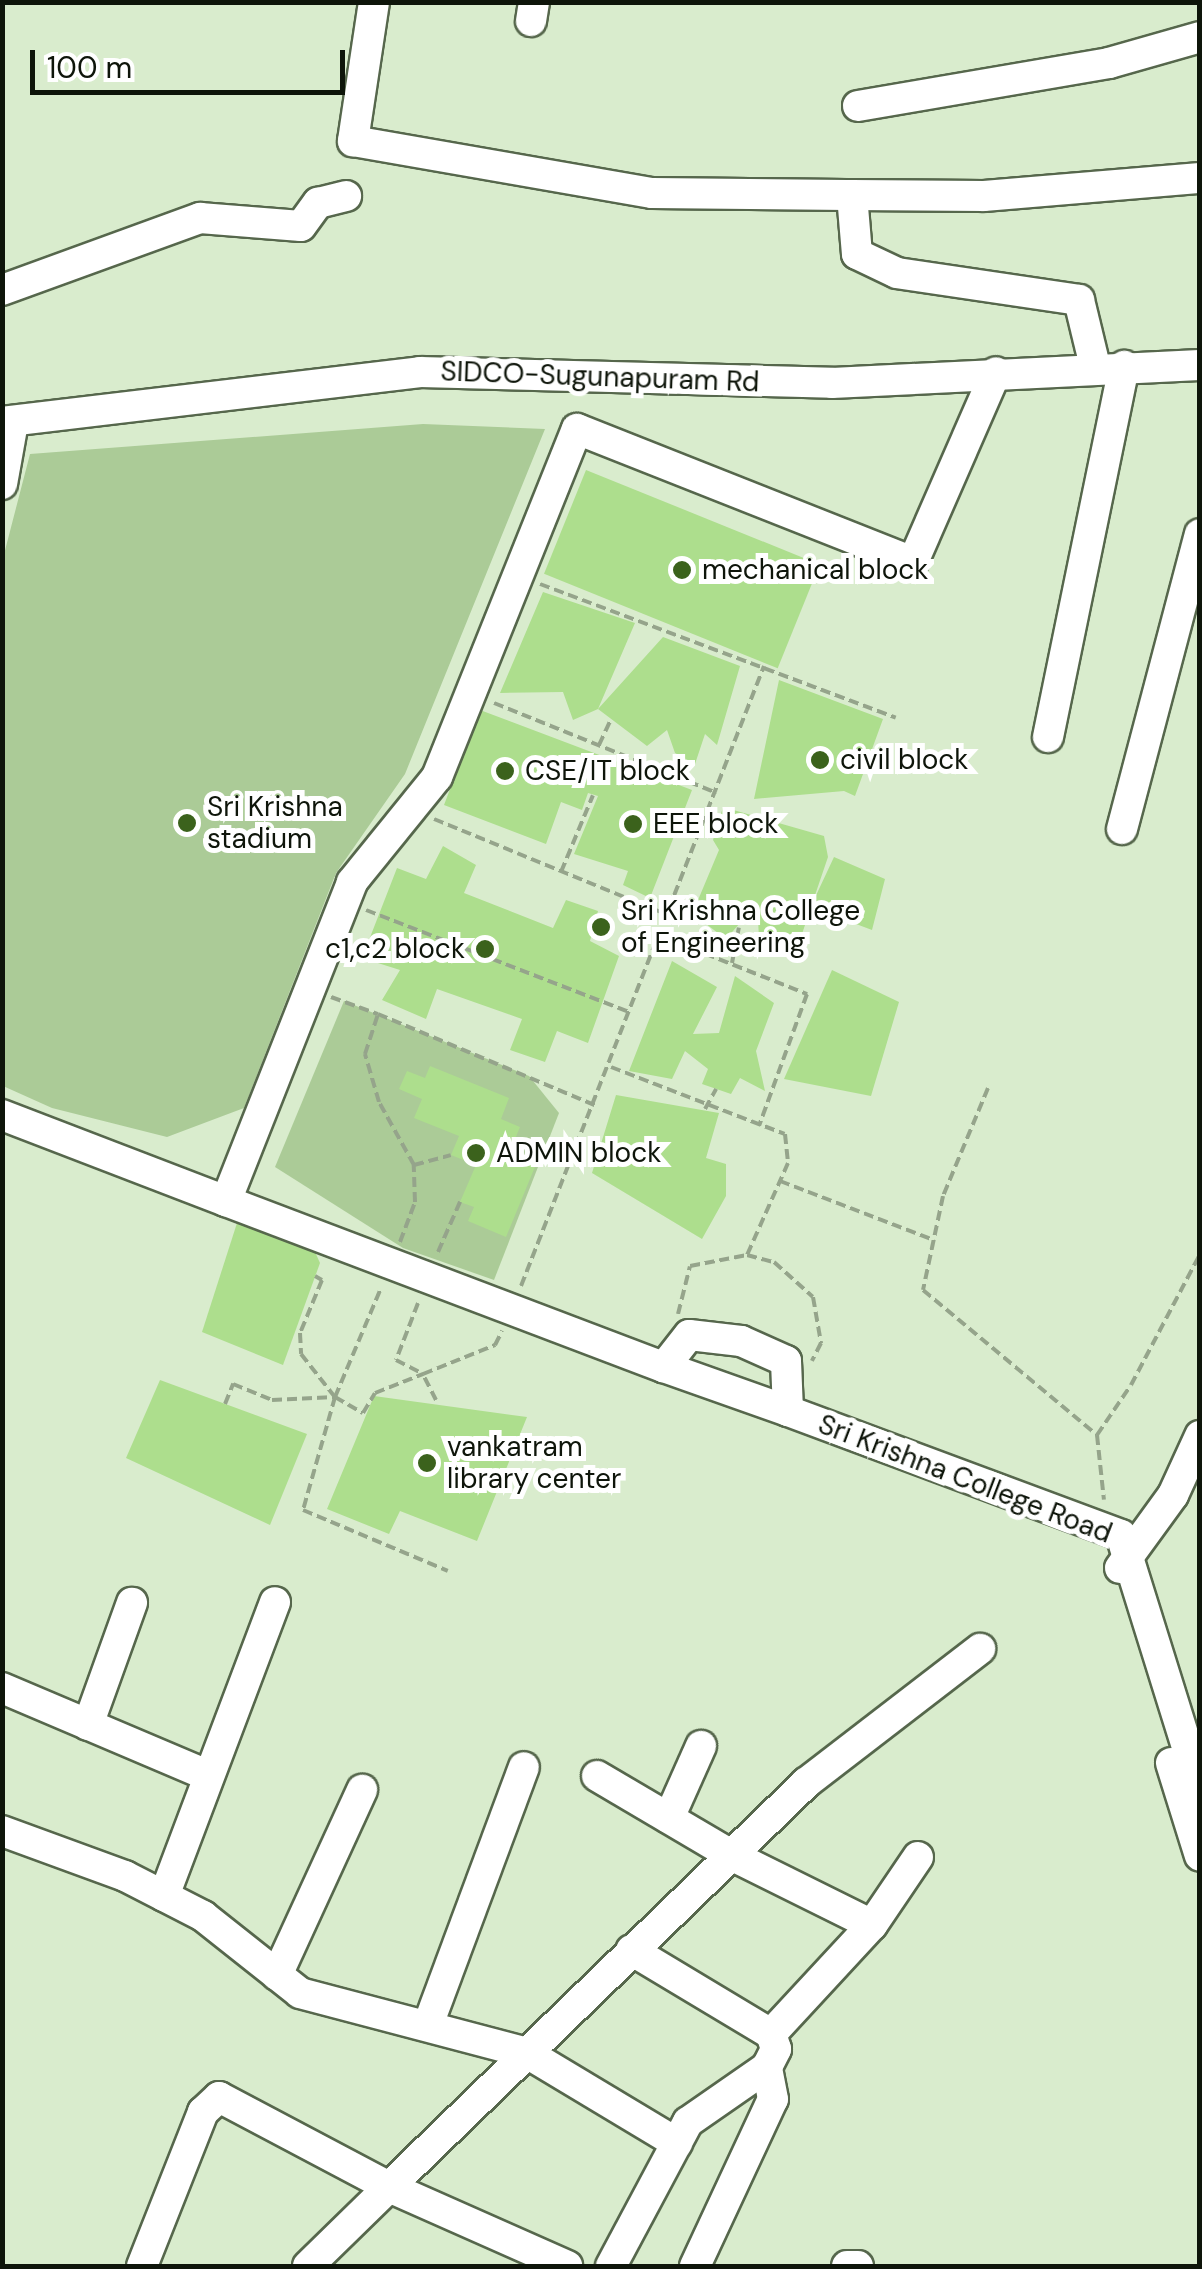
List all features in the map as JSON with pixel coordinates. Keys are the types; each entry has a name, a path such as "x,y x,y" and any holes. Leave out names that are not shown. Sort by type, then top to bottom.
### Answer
{"street":[{"path":"374,2 353,140 652,193 984,196 1200,178"},
{"path":"858,106 1109,62 1200,37"},
{"path":"852,195 857,254 896,273 1079,300 1109,366 1048,737"},
{"path":"2,290 200,218 301,226 318,203 346,196"},
{"name":"SIDCO-Sugunapuram Rd","path":"8,422 420,372 832,383 1109,366 1200,365"},
{"path":"226,1201 352,882 437,776 522,577 577,429 912,562 996,372"},
{"path":"2,484 8,422"},
{"path":"1122,829 1200,534"},
{"name":"Sri Krishna College Road","path":"2,1115 664,1367 1121,1534 1120,1568 1199,1783"},
{"path":"664,1367 689,1335 741,1341 786,1361 788,1411"},
{"path":"1200,1436 1173,1494 1120,1568 1200,1856"},
{"path":"88,1724 132,1602"},
{"path":"164,1896 275,1602"},
{"path":"308,2266 806,1783 980,1650"},
{"path":"2,1688 207,1774"},
{"path":"669,1818 701,1746"},
{"path":"428,2024 524,1767"},
{"path":"597,1776 731,1854 872,1925"},
{"path":"277,1975 362,1790"},
{"path":"2,1831 164,1896 202,1916 300,1993 526,2052 677,2142"},
{"path":"771,2034 872,1925 918,1857"},
{"path":"611,2266 688,2122 767,2067 776,2049 771,2034 631,1950"},
{"path":"694,2266 773,2099 767,2067"},
{"path":"142,2266 203,2112 220,2097 388,2187 567,2266"},
{"path":"846,2266 858,2266"}],"path":[{"path":"522,577 896,718"},
{"path":"650,624 654,616"},
{"path":"315,1276 322,1280 300,1332 301,1354 335,1397 363,1413 376,1394 495,1346 632,1014 764,666"},
{"path":"472,694 716,793"},
{"path":"532,727 534,719"},
{"path":"599,746 611,719"},
{"path":"561,872 593,795"},
{"path":"410,810 670,916"},
{"path":"344,902 632,1014"},
{"path":"732,963 739,928"},
{"path":"662,937 807,994 758,1126"},
{"path":"310,988 594,1104"},
{"path":"378,1014 365,1054 379,1102 414,1165 416,1202 335,1397 303,1510 448,1570"},
{"path":"610,1066 705,1109 784,1134 788,1163 748,1254"},
{"path":"705,1109 716,1088"},
{"path":"988,1088 943,1196 923,1290 1097,1434"},
{"path":"414,1165 451,1154"},
{"path":"780,1181 934,1240"},
{"path":"436,1400 423,1374 396,1360 460,1202"},
{"path":"677,1316 690,1266 748,1254 774,1262 813,1297 821,1343 788,1411"},
{"path":"1107,1530 1097,1434 1131,1385 1200,1254"},
{"path":"225,1404 233,1384 272,1400 335,1397"}],"green space":[{"name":"Sri Krishna stadium","path":"423,424 545,429 405,774 336,873 244,1108 167,1137 52,1108 3,1086 2,562 30,454"},
{"path":"344,1001 529,1076 559,1113 494,1280 403,1248 275,1167"}],"building":[{"name":"mechanical block","path":"586,470 820,564 778,668 544,574"},
{"path":"543,592 635,623 598,709 573,720 563,692 500,693"},
{"path":"663,637 740,666 717,745 705,734 695,764 675,753 667,730 647,746 598,709"},
{"path":"779,680 883,719 855,796 844,791 754,799"},
{"path":"480,710 692,790 650,898 623,885 628,871 574,854 598,796 588,793 582,810 561,802 546,844 444,805"},
{"path":"723,807 824,836 828,857 812,904 834,857 885,879 872,930 811,907 794,958 759,940 758,918 747,915 726,939 698,918 693,912 719,850 713,840"},
{"name":"c1,c2 block","path":"443,846 476,865 464,893 553,928 566,900 598,911 590,941 619,956 588,1043 557,1031 545,1062 510,1050 522,1019 437,989 426,1019 382,1000 400,970 362,958 397,868 426,879"},
{"path":"672,961 717,987 693,1034 719,1033 735,976 774,1003 756,1051 765,1091 740,1078 731,1094 702,1084 708,1069 685,1051 672,1079 629,1071"},
{"path":"832,970 899,1002 871,1096 784,1079"},
{"path":"430,1066 509,1098 501,1119 520,1127 510,1151 537,1162 506,1237 468,1221 474,1207 460,1202 476,1165 451,1155 459,1136 414,1118 422,1099 399,1089 407,1071 425,1078"},
{"path":"616,1095 719,1113 706,1158 726,1164 726,1196 702,1239 592,1173"},
{"path":"237,1223 311,1243 320,1263 283,1365 202,1332"},
{"path":"160,1380 307,1434 270,1525 126,1458"},
{"name":"vankatram library center","path":"374,1396 527,1417 477,1541 400,1511 389,1534 327,1509"}],"place":[{"name":"mechanical block","path":"682,570"},
{"name":"civil block","path":"820,760"},
{"name":"CSE/IT block","path":"505,771"},
{"name":"Sri Krishna stadium","path":"187,823"},
{"name":"EEE block","path":"633,824"},
{"name":"Sri Krishna College of Engineering","path":"601,927"},
{"name":"c1,c2 block","path":"485,949"},
{"name":"ADMIN block","path":"476,1153"},
{"name":"vankatram library center","path":"427,1463"}]}
